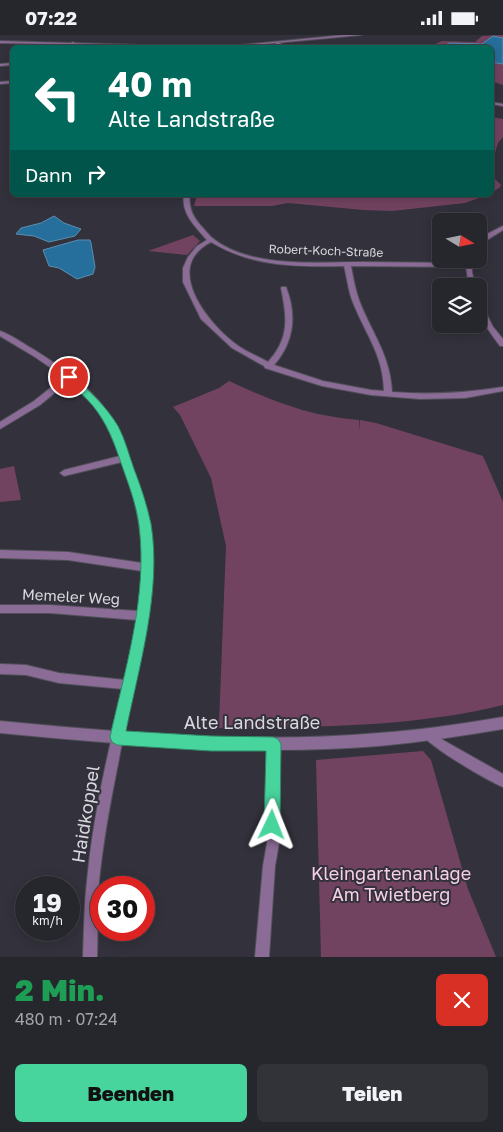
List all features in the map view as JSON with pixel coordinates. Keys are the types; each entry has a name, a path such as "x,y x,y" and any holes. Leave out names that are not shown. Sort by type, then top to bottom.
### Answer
{"street":[{"path":"249,45 358,35"},
{"path":"0,42 72,45"},
{"path":"277,43 281,45"},
{"name":"Robert-Koch-Straße","path":"187,197 186,203 190,214 200,230 211,240 230,251 267,261 297,264 432,263"},
{"path":"488,236 503,227"},
{"path":"211,240 198,247 189,259 185,275 188,288 202,314 217,332 237,348 268,366 320,383 388,394 450,397 503,389"},
{"path":"348,264 355,298 384,359 388,379 388,394"},
{"path":"268,366 284,345 289,329 290,312 284,288"},
{"path":"487,321 503,344"},
{"name":"Haidkoppel","path":"0,333 69,377 96,402 114,427 143,513 147,568 142,616 117,737 97,854 90,957"},
{"path":"0,415 4,424 37,403 69,377"},
{"path":"64,473 125,458"},
{"path":"0,554 68,556 147,568"},
{"name":"Memeler Weg","path":"0,609 50,609 142,616"},
{"path":"0,669 26,670 59,678 129,685"},
{"name":"Alte Landstraße","path":"0,727 211,743 273,744 391,739 503,723"},
{"path":"428,734 439,744 503,781"},
{"path":"262,957 268,866 274,843 272,825 273,744"}],"green space":[{"path":"503,35 503,38 492,38 480,44 471,45 435,45 442,41 475,42 482,36"},
{"path":"494,62 503,64 503,85 494,82"},
{"path":"494,118 503,119 503,137 498,143 494,156"},
{"path":"494,178 501,185 494,191"},
{"path":"196,197 482,197 465,203 392,211 288,203 272,206 194,206"},
{"path":"193,235 200,241 187,255 148,251"},
{"path":"229,381 292,407 324,415 359,420 360,431 360,420 376,423 483,456 503,502 503,705 468,713 360,725 214,728 219,723 226,546 211,478 180,415 173,407 219,388"},
{"path":"14,466 21,500 0,502 0,469"},
{"name":"Kleingartenanlage Am Twietberg","path":"423,751 431,760 468,889 496,957 321,957 316,760"}],"water":[{"path":"493,36 503,38 503,64 494,62 494,45 445,45 450,43 482,44"},
{"path":"54,216 64,223 81,229 75,236 49,242 34,236 16,234 21,228 41,223"},
{"path":"78,240 90,240 95,267 93,274 77,279 59,268 49,266 43,250"}],"route":[{"path":"69,377 96,402 114,427 142,507 145,523 147,552 146,587 136,651 117,737 211,743 273,744 272,825"}]}
